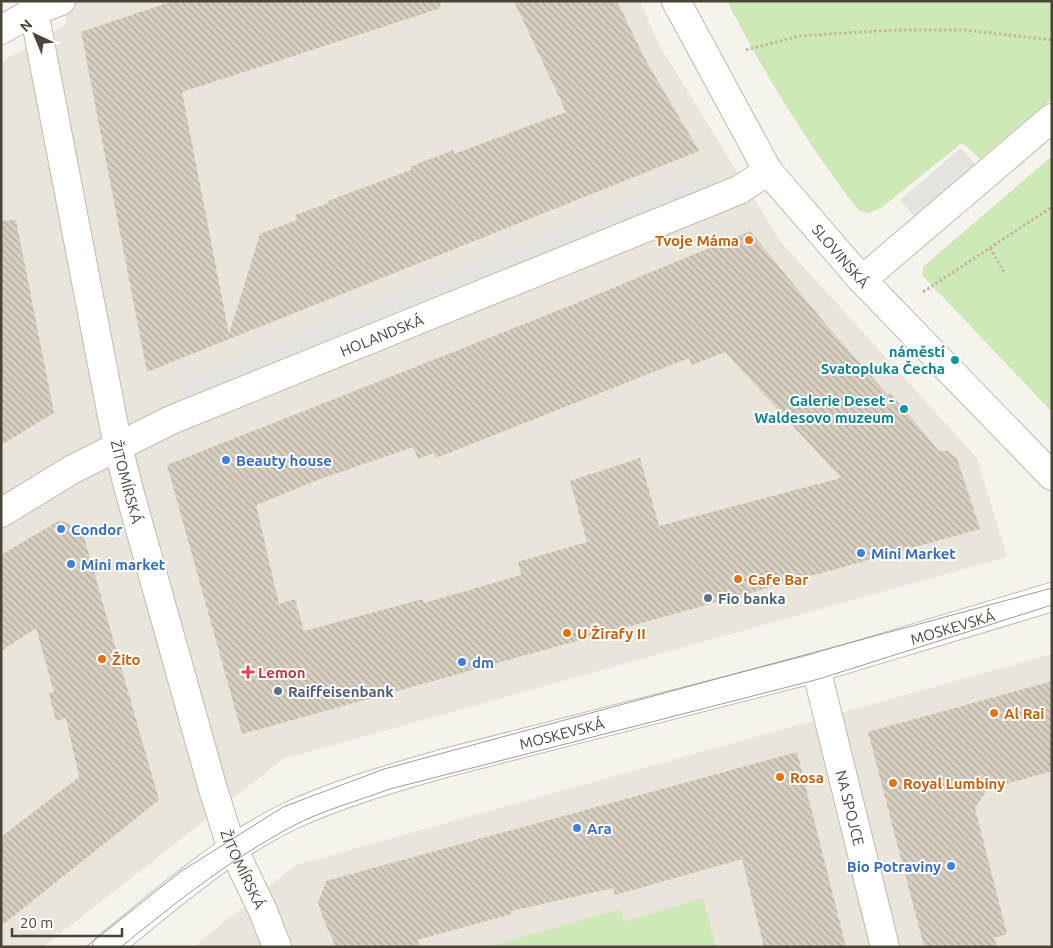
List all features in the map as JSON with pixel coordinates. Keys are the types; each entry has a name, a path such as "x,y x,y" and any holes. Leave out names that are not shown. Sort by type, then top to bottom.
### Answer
{"street":[{"path":"1,30 32,7 61,1"},
{"name":"SLOVINSKÁ","path":"676,1 768,171 862,280 1052,476"},
{"name":"ŽITOMÍRSKÁ","path":"32,7 118,447 213,790 234,849 277,947"},
{"path":"862,280 1052,118"},
{"name":"HOLANDSKÁ","path":"1,512 73,469 171,420 739,190 768,171"},
{"name":"MOSKEVSKÁ","path":"107,947 234,849 289,817 387,779 816,668 1052,596"},
{"name":"NA SPOJCE","path":"816,668 885,947"}],"path":[{"path":"746,50 799,36 894,30 964,30 1052,40"},
{"path":"923,292 1052,207"},
{"path":"990,248 1004,272"}],"shaded area":[{"path":"63,1 640,1 658,43 780,241 977,458 1007,557 283,759 43,947 1,947 1,62 67,24"},
{"path":"961,148 978,168 918,220 900,200"},
{"path":"701,173 724,187 184,401 177,400 188,377"},
{"path":"1052,654 1052,947 193,947 296,865"}],"green space":[{"path":"727,1 1052,1 1052,99 980,159 962,143 881,208 869,213 859,211 822,161 788,109 756,56"},
{"path":"1052,156 1052,412 922,275 924,266"},
{"path":"703,898 716,947 487,947 620,909 624,922"}],"building":[{"path":"173,1 439,1 441,8 182,92 229,334 260,234 297,220 295,215 329,203 328,201 411,170 410,167 453,150 454,154 566,112 514,1 617,1 645,59 699,151 147,372 81,32"},
{"path":"16,220 54,413 1,445 1,221"},
{"path":"750,231 828,327 888,395 890,393 939,451 948,451 957,458 980,529 242,734 167,465 567,307","holes":["725,352 841,478 659,526 640,458 570,481 587,542 518,562 521,575 424,603 423,599 304,631 295,599 279,604 256,505 320,479 413,447 418,459 434,453 436,458 689,358 692,365"]},
{"path":"60,520 82,530 159,800 1,926 1,837 79,777 66,718 56,721 49,693 54,692 36,628 1,651 1,555"},
{"path":"1052,681 1052,771 988,789 975,808 1007,934 994,938 997,947 924,947 868,732"},
{"path":"797,752 846,947 764,947 742,859 615,895 613,888 511,911 512,914 417,940 420,947 336,947 318,903 326,881"}],"tram line":[{"path":"86,947 180,872 283,807 384,769 1052,588"},
{"path":"121,947 183,898 248,852 304,820 328,810 390,789 819,679 1052,605"}],"place":[{"name":"Tvoje Máma","path":"749,240"},
{"name":"náměstí Svatopluka Čecha","path":"955,360"},
{"name":"Galerie Deset - Waldesovo muzeum","path":"904,409"},
{"name":"Beauty house","path":"226,460"},
{"name":"Condor","path":"61,529"},
{"name":"Mini Market","path":"861,553"},
{"name":"Mini market","path":"71,564"},
{"name":"Cafe Bar","path":"738,579"},
{"name":"Fio banka","path":"708,598"},
{"name":"U Žirafy II","path":"567,633"},
{"name":"Žito","path":"102,659"},
{"name":"dm","path":"462,662"},
{"name":"Lemon","path":"248,672"},
{"name":"Raiffeisenbank","path":"278,691"},
{"name":"Al Rai","path":"994,713"},
{"name":"Rosa","path":"780,777"},
{"name":"Royal Lumbiny","path":"893,783"},
{"name":"Ara","path":"577,828"},
{"name":"Bio Potraviny","path":"951,866"}]}
